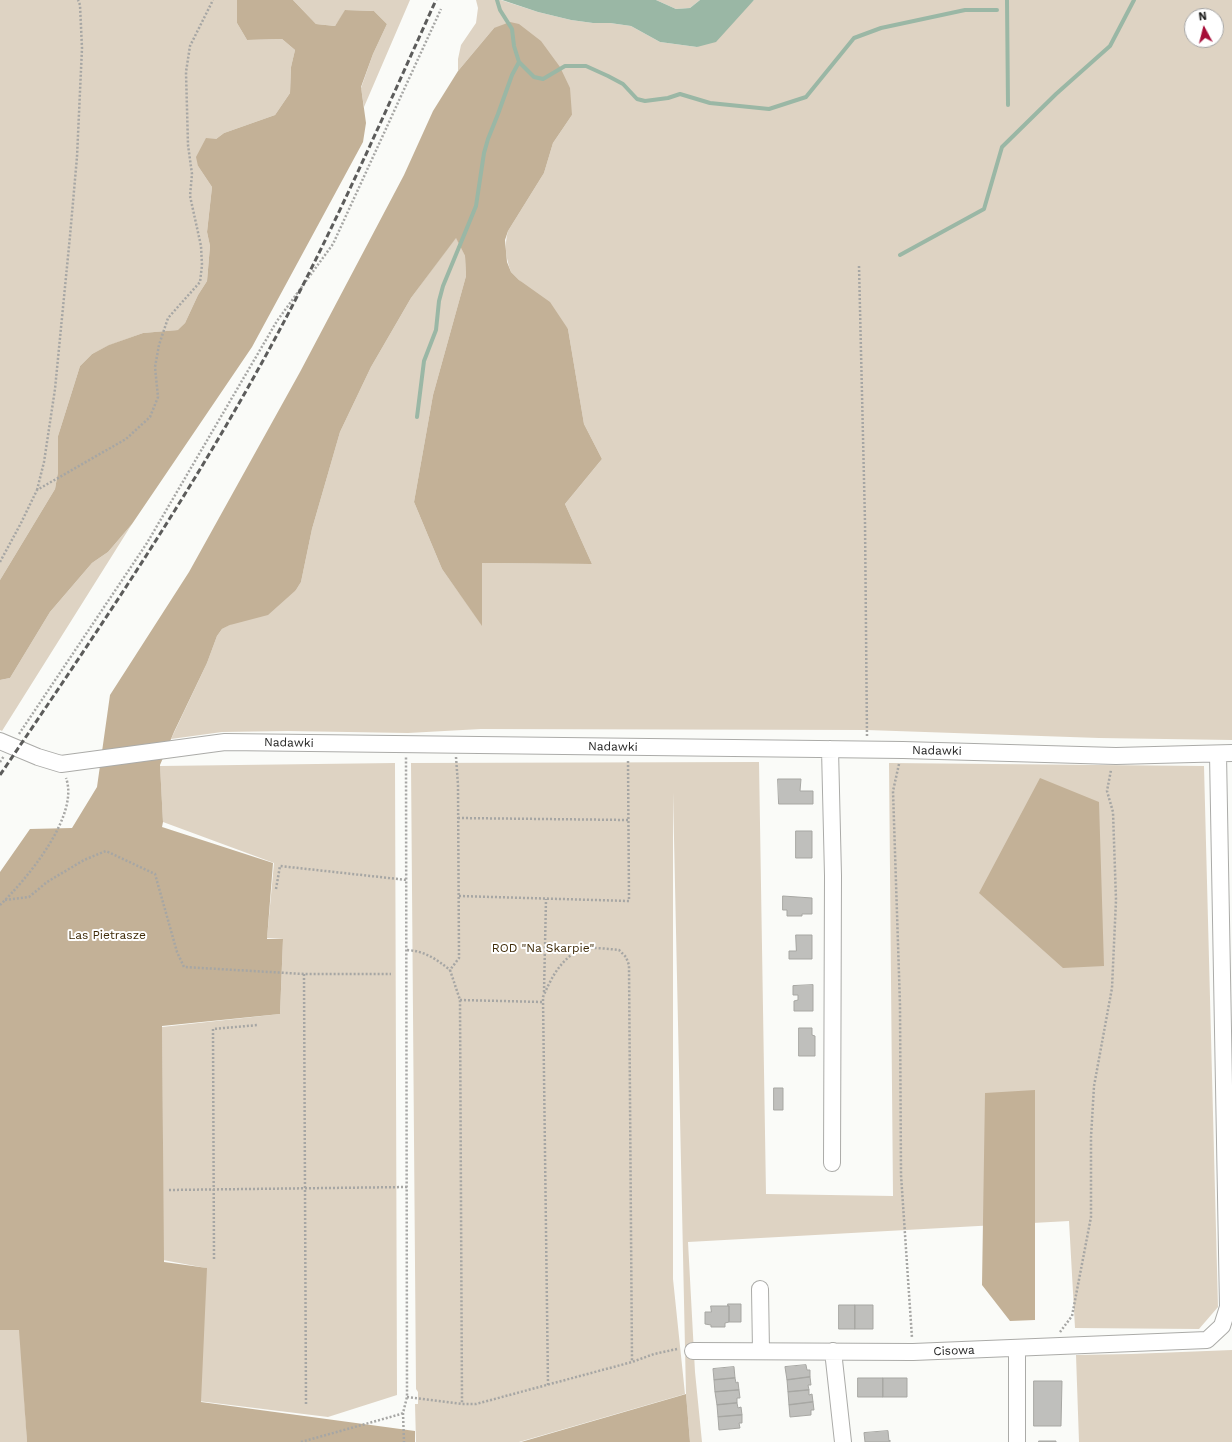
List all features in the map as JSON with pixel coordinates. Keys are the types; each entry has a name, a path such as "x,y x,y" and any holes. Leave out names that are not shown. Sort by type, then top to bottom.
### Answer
{"street":[{"name":"Nadawki","path":"6,743 38,757 61,764 225,742 903,750 1116,756 1225,754"},
{"path":"830,749 833,876 832,1163"},
{"name":"Cisowa","path":"693,1351 913,1352 1047,1348 1207,1340 1222,1326 1228,1307 1225,754"},
{"path":"760,1289 761,1351"},
{"path":"1016,1349 1017,1442"},
{"path":"833,1351 843,1442"}],"path":[{"path":"0,562 21,523 36,490 44,462 55,389 74,194 82,48 80,5 78,0"},
{"path":"36,490 126,439 150,417 158,397 155,367 159,345 168,318 200,282 202,265 201,246 190,196 192,174 188,145 186,72 190,46 213,0"},
{"path":"0,762 6,743 147,542 277,322 333,244 441,9"},
{"path":"859,266 865,522 868,750"},
{"path":"404,1442 403,1413 407,1397 407,880 405,745"},
{"path":"450,970 459,958 458,818 455,745"},
{"path":"459,896 629,901 629,747"},
{"path":"903,750 893,791 900,1005 901,1175 913,1352"},
{"path":"1047,1348 1072,1316 1091,1217 1091,1137 1094,1086 1112,988 1116,900 1112,812 1107,791 1109,774 1116,756"},
{"path":"0,905 38,862 53,838 65,811 68,785 61,764"},
{"path":"458,818 628,820"},
{"path":"5,900 29,897 47,882 106,850 155,874 177,952 184,967 304,974 391,974"},
{"path":"276,889 280,866 407,880"},
{"path":"546,899 543,1002 548,1385"},
{"path":"544,995 559,966 573,954 590,948 619,950 626,957 630,965 632,1362"},
{"path":"407,950 412,950 431,956 450,970 460,1000 462,1404"},
{"path":"304,974 306,1405"},
{"path":"460,1000 543,1002"},
{"path":"214,1259 213,1029 258,1025"},
{"path":"169,1190 407,1187"},
{"path":"407,1397 462,1404 476,1404 632,1362 654,1354 677,1349"},
{"path":"301,1442 403,1413"}],"green space":[{"path":"0,0 237,0 237,23 247,40 282,39 295,50 291,67 290,93 275,115 224,133 216,139 198,166 212,187 207,232 210,246 207,281 198,295 185,323 179,330 143,333 110,345 92,354 80,366 58,436 58,472 55,489 0,580"},
{"path":"237,0 293,0 316,24 335,26 345,10 374,11 387,24 373,54 361,87 366,123 363,142 252,347 132,524 108,552 92,563 50,612 10,678 0,680 0,580 55,489 58,472 58,436 80,366 92,354 109,345 143,333 178,330 185,323 198,295 207,281 210,246 207,232 212,187 198,166 196,157 206,138 216,139 224,133 275,115 290,93 291,67 295,50 282,39 247,40 237,23"},
{"path":"293,0 410,0 364,107 361,88 373,54 387,24 374,11 346,10 335,26 316,24"},
{"path":"476,0 501,0 538,12 571,20 631,26 660,42 697,47 754,0 1232,0 1232,740 1099,738 867,730 481,729 408,733 288,731 222,732 171,739 207,663 217,636 222,629 296,590 301,582 312,529 340,432 371,367 411,298 456,237 465,256 466,276 433,395 414,502 442,569 482,625 482,563 592,564 565,504 602,459 584,424 568,329 511,272 506,247 508,231 544,173 553,143 572,115 494,28 458,71 458,59 461,45 476,23 478,8"},
{"path":"656,0 700,0 690,8 676,9"},
{"name":"Las Pietrasze","path":"510,22 519,24 541,41 560,67 570,88 572,115 553,143 544,173 508,231 505,240 507,262 511,272 519,280 550,302 568,329 584,424 602,459 565,504 592,564 482,563 482,626 442,569 414,502 433,395 466,276 465,256 456,238 411,298 371,367 340,432 312,529 301,582 296,590 268,615 230,625 222,629 217,636 207,663 160,765 162,827 273,863 267,939 283,939 280,1014 162,1026 164,1262 207,1268 201,1402 415,1431 415,1442 27,1442 19,1330 0,1330 0,872 30,829 72,828 97,787 110,695 189,572 300,372 404,175 433,111 458,71 494,28"},
{"path":"132,524 2,731 0,730 0,680 10,678 50,612 92,563 108,552"},
{"name":"ROD \"Na Skarpie\"","path":"759,762 766,1194 893,1196 889,763 1204,766 1218,1307 1199,1329 1075,1328 1069,1221 688,1242 695,1372 702,1442 690,1442 686,1394 673,792 673,1279 685,1394 519,1442 416,1442 415,1404 418,1404 418,1392 416,1389 411,763"},
{"path":"395,763 397,1395 328,1417 198,1401 206,1268 163,1260 162,1027 280,1014 283,939 267,938 274,863 163,822 160,766"},
{"path":"1040,778 1099,802 1104,966 1063,968 979,893"},
{"path":"1035,1090 1035,1320 1010,1321 982,1285 985,1093"},
{"path":"20,1328 27,1442 0,1442 0,1329"},
{"path":"1232,1350 1232,1442 1079,1442 1076,1355"},
{"path":"686,1394 690,1442 521,1442"}],"shaded area":[{"path":"502,0 656,0 676,9 690,8 700,0 754,0 716,42 697,47 660,42 631,26 571,20 538,12"}],"building":[{"path":"778,779 801,779 800,791 813,791 813,804 779,804"},
{"path":"796,831 812,831 812,858 796,858"},
{"path":"783,896 812,898 812,914 787,916 787,910 783,910"},
{"path":"796,935 812,935 812,959 789,959 789,951 796,951"},
{"path":"813,985 813,1011 794,1011 794,1001 798,1000 798,995 793,995 793,986"},
{"path":"799,1028 812,1028 812,1035 815,1036 815,1056 799,1056"},
{"path":"774,1088 783,1088 783,1110 774,1110"},
{"path":"728,1304 741,1304 741,1322 729,1322"},
{"path":"839,1305 855,1305 855,1329 839,1329"},
{"path":"855,1305 873,1305 873,1329 855,1329"},
{"path":"711,1306 729,1306 729,1322 725,1323 725,1327 711,1327 711,1325 705,1324 705,1312 711,1312"},
{"path":"806,1365 807,1370 810,1370 810,1377 787,1380 785,1367"},
{"path":"734,1367 735,1378 714,1380 713,1369"},
{"path":"810,1377 811,1385 808,1385 809,1390 788,1392 787,1380"},
{"path":"735,1378 736,1383 738,1382 739,1390 715,1392 714,1380"},
{"path":"858,1378 883,1378 883,1397 858,1397"},
{"path":"883,1378 907,1378 907,1397 883,1397"},
{"path":"1034,1381 1062,1381 1061,1426 1034,1426"},
{"path":"739,1390 740,1398 737,1398 737,1403 717,1405 715,1392"},
{"path":"809,1390 809,1395 812,1394 813,1402 789,1405 788,1392"},
{"path":"813,1402 814,1410 811,1410 811,1415 790,1417 789,1405"},
{"path":"737,1403 738,1408 741,1407 742,1415 718,1417 717,1405"},
{"path":"742,1415 742,1423 739,1423 740,1428 719,1430 718,1417"},
{"path":"888,1431 890,1442 865,1442 864,1433"},
{"path":"1056,1441 1056,1442 1039,1442"}],"waterway":[{"path":"497,0 500,10 512,29 514,46 519,62 534,77 543,79 565,66 586,66 623,84 637,99 645,101 668,98 680,94 710,103 769,109 806,97 854,38 881,28 965,10 997,10"},
{"path":"1007,0 1008,105"},
{"path":"900,255 984,209 1002,147 1056,94 1110,46 1134,0"},
{"path":"417,417 424,361 436,330 439,301 443,286 476,206 484,153 488,139 512,75 519,62"}],"railway":[{"path":"0,775 164,528 255,375 327,236 372,142 436,0"}]}
